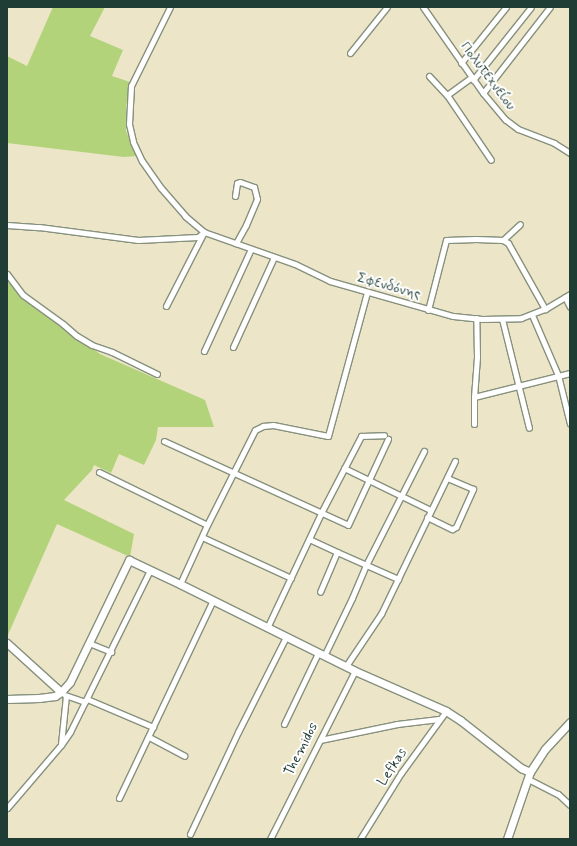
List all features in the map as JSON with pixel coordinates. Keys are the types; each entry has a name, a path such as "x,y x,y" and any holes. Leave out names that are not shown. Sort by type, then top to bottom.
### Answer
{"street":[{"path":"170,7 131,86 129,124 134,142 142,161 161,188 185,216 204,232"},
{"path":"350,53 387,7"},
{"name":"Πολυτεχνείου","path":"423,7 436,23 472,79 506,120 518,129 554,144 570,153"},
{"path":"461,63 506,7"},
{"path":"447,95 472,79 531,7"},
{"path":"483,93 550,7"},
{"path":"429,76 447,95 491,160"},
{"path":"234,196 237,183 240,182 254,187 257,199 246,225 236,243"},
{"path":"503,240 520,224"},
{"path":"7,226 39,227 138,240 198,237 204,232"},
{"path":"166,306 204,232"},
{"name":"Σφενδόνης","path":"204,232 295,264 330,282 453,316 502,319 532,315 545,310 570,294"},
{"path":"428,310 446,240 476,239 503,240 508,243 545,310"},
{"path":"204,351 251,249"},
{"path":"233,347 274,257"},
{"path":"7,274 23,295 77,336 92,345 112,352 157,374"},
{"path":"180,584 232,473 255,430 263,426 284,426 328,436 367,292"},
{"path":"565,297 570,307"},
{"path":"532,315 558,376 570,424"},
{"path":"474,424 477,356 476,318"},
{"path":"502,319 529,428"},
{"path":"474,397 570,374"},
{"path":"164,441 232,473 321,513 348,525 386,437 360,436 321,513 267,628"},
{"path":"284,724 352,598 366,565 424,451"},
{"path":"346,666 381,614 455,461"},
{"path":"344,468 367,481 430,510"},
{"path":"99,472 207,525"},
{"path":"427,517 452,528 456,527 473,489 447,478"},
{"path":"202,537 291,578"},
{"path":"309,540 379,572 398,579"},
{"path":"320,592 337,552"},
{"path":"61,745 64,694 129,560 355,671 446,711 460,720 529,775 558,794 570,805"},
{"path":"7,808 61,745 70,732 111,652 150,570"},
{"path":"119,798 154,728 213,600"},
{"path":"190,834 238,732 286,637"},
{"path":"7,642 64,694 86,701 154,728"},
{"path":"89,643 111,652"},
{"name":"Themidos","path":"270,839 355,671"},
{"path":"7,698 40,698 64,694"},
{"name":"Lefkas","path":"360,839 401,773 446,711"},
{"path":"320,740 397,724 439,719"},
{"path":"507,839 529,775 545,749 570,722"},
{"path":"149,737 184,756"}],"green space":[{"path":"53,7 105,7 90,36 123,50 112,76 130,82 126,108 126,131 137,156 124,157 7,143 7,56 27,66"},
{"path":"7,272 25,297 100,354 205,400 214,427 158,427 156,440 144,465 119,454 111,473 94,465 92,470 64,500 134,534 130,557 57,524 7,637"}]}
